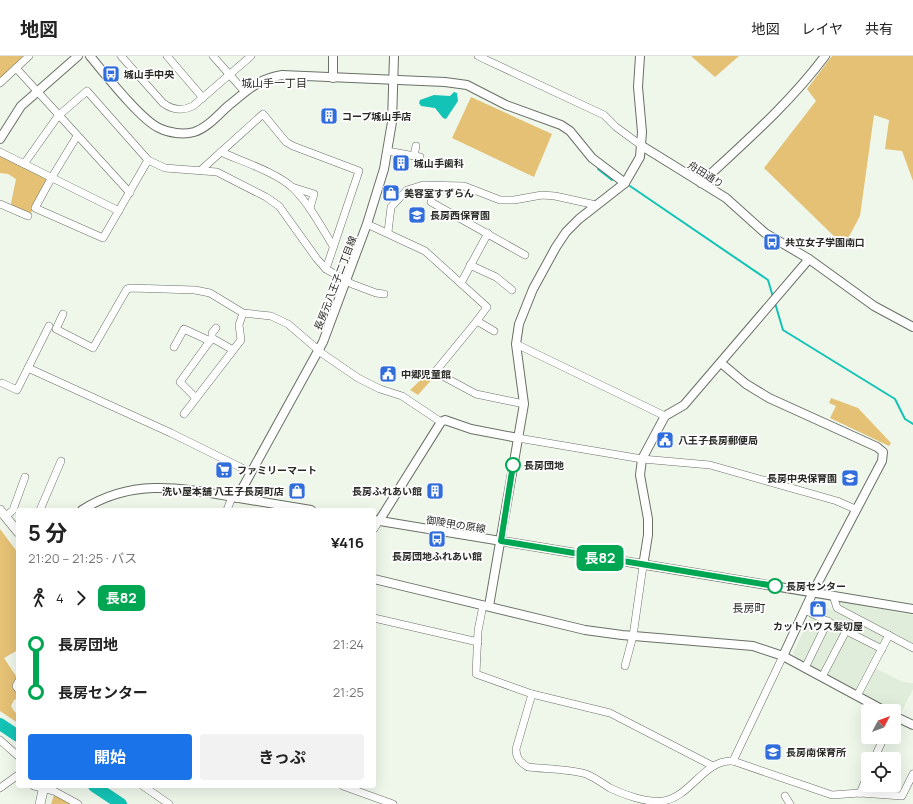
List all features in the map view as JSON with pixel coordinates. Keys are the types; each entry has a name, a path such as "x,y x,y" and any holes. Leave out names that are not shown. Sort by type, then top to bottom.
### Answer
{"main road":[{"path":"3,513 16,529"},
{"path":"40,804 44,788"}],"street":[{"path":"0,83 29,56"},
{"path":"0,139 21,106 78,56"},
{"path":"90,56 150,123 165,131 184,133 195,131 207,125 245,92 263,79 282,75 393,81 445,82 467,85 506,105 561,125 570,131 592,158 625,183"},
{"path":"122,56 163,103 169,107 177,109 189,108 203,98 251,56"},
{"path":"166,56 203,98"},
{"path":"213,56 245,92"},
{"path":"333,56 333,78"},
{"name":"長房元八王子二丁目線","path":"234,497 301,385 319,350 367,224 377,196 392,122 394,56"},
{"name":"舟田通り","path":"478,56 602,114 615,127 642,146 738,207 765,233 809,259 874,306 913,327"},
{"path":"640,56 638,87 642,146 640,157 625,183 579,218 556,247 522,313 516,344 524,404 501,541 486,605 478,631 476,674 532,694 610,713 713,766"},
{"path":"701,183 786,103 805,83 825,56"},
{"path":"16,68 36,92 130,193"},
{"path":"24,164 58,116 87,91 148,160 165,168 217,172 266,197 279,206 317,259 326,268 346,281 376,293 384,294"},
{"path":"201,170 263,114 286,142 359,171 326,268"},
{"path":"77,136 35,208 103,238 148,160"},
{"path":"387,151 417,156 416,146"},
{"path":"0,152 119,211"},
{"path":"221,152 279,178 292,187 310,208 333,246"},
{"path":"388,232 391,206 407,190 423,185 464,186 500,200 514,200 542,195 555,196 596,205"},
{"path":"292,187 314,194 310,208"},
{"path":"431,202 526,255"},
{"path":"0,204 28,216"},
{"path":"367,224 388,232 425,251 487,306 477,321 435,372 476,394 524,404"},
{"path":"461,283 488,233"},
{"path":"625,666 633,636 642,566 648,535 648,519 640,475 642,459 665,416 684,405 809,259"},
{"path":"470,265 496,278 512,290"},
{"path":"63,314 56,329 93,348 127,289 195,290 210,293 243,313 271,316 288,324 319,350 358,378 380,390 402,396 441,422"},
{"path":"184,414 241,340 239,325 243,313"},
{"path":"477,321 494,331"},
{"path":"2,383 17,390 49,326"},
{"path":"196,398 180,382 211,340 212,334 216,328"},
{"path":"174,347 184,329 233,350"},
{"path":"516,344 665,416"},
{"path":"721,363 746,384 769,398 877,447 883,452 882,461 813,592 733,761"},
{"path":"28,368 171,433 250,472"},
{"path":"376,521 441,422 445,420 471,429 518,438 642,459 710,465 838,501 856,509"},
{"path":"41,508 61,461"},
{"path":"3,513 13,510 25,477"},
{"path":"87,508 131,490 152,488 174,488 299,508"},
{"path":"228,508 234,497"},
{"name":"御陵甲の原線","path":"376,521 642,566 913,609"},
{"path":"376,579 585,630 633,636 753,646 783,656 872,704"},
{"path":"833,596 837,608 913,648"},
{"path":"805,610 882,649"},
{"path":"376,618 478,642"},
{"path":"805,668 828,621"},
{"path":"822,677 846,631"},
{"path":"858,696 889,635"},
{"path":"532,694 516,755 521,763 528,767 584,773 624,794 658,801 671,799 679,795 713,766 725,761 733,761 832,795 860,793 902,796 913,774"},
{"path":"901,719 913,725"},
{"path":"0,740 16,754"},
{"path":"0,788 16,776"},
{"path":"46,788 78,804"},
{"path":"146,788 169,804"},
{"path":"349,788 394,804"},
{"path":"785,796 790,804"}],"shaded area":[{"path":"0,56 29,56 3,80 0,77"},
{"path":"691,56 739,56 715,77"},
{"path":"832,56 913,56 913,181 902,151 885,149 889,120 874,115 860,216 844,246 764,168 816,101 807,89"},
{"path":"471,97 552,134 534,177 452,138"},
{"path":"0,152 52,177 35,208 28,216 10,208 16,179 8,174 0,173"},
{"path":"428,373 434,377 418,395 410,390"},
{"path":"831,398 858,408 891,443 889,446 830,418 836,406 829,403"},
{"path":"0,529 16,550 16,651 4,658 16,676 16,683 14,687 16,690 16,699 11,706 16,713 16,722 0,711"},
{"path":"839,602 913,615 913,645 838,606"},
{"path":"817,603 884,636 875,668 903,682 913,683 913,689 901,713 901,704 884,704 795,658 793,653"},
{"path":"54,795 71,804 51,804"}],"water":[{"path":"454,92 457,93 458,101 446,119 443,118 435,108 421,106 419,103 420,100 434,95 450,96"}],"waterway":[{"path":"598,169 612,180"},
{"path":"630,186 768,280 773,297"},
{"path":"775,303 783,330 895,399 905,419 913,424"},
{"path":"0,724 16,735"},
{"path":"97,788 121,804"}],"bus line":[{"name":"長82","path":"513,465 501,541 642,566 775,586"}],"place":[{"name":"城山手中央","path":"111,74"},
{"name":"コープ城山手店","path":"329,116"},
{"name":"城山手歯科","path":"401,163"},
{"name":"美容室すずらん","path":"391,193"},
{"name":"長房西保育園","path":"417,215"},
{"name":"共立女子学園南口","path":"772,242"},
{"name":"中郷児童館","path":"388,374"},
{"name":"八王子長房郵便局","path":"665,440"},
{"name":"長房団地","path":"513,465"},
{"name":"ファミリーマート","path":"224,470"},
{"name":"長房中央保育園","path":"850,478"},
{"name":"洗い屋本舗 八王子長房町店","path":"297,491"},
{"name":"長房ふれあい館","path":"435,491"},
{"name":"長房団地ふれあい館","path":"437,539"},
{"name":"長房センター","path":"775,586"},
{"name":"カットハウス髪切屋","path":"818,609"},
{"name":"長房南保育所","path":"773,752"}],"district":[{"name":"城山手一丁目","path":"274,82"},
{"name":"長房町","path":"749,607"}]}
